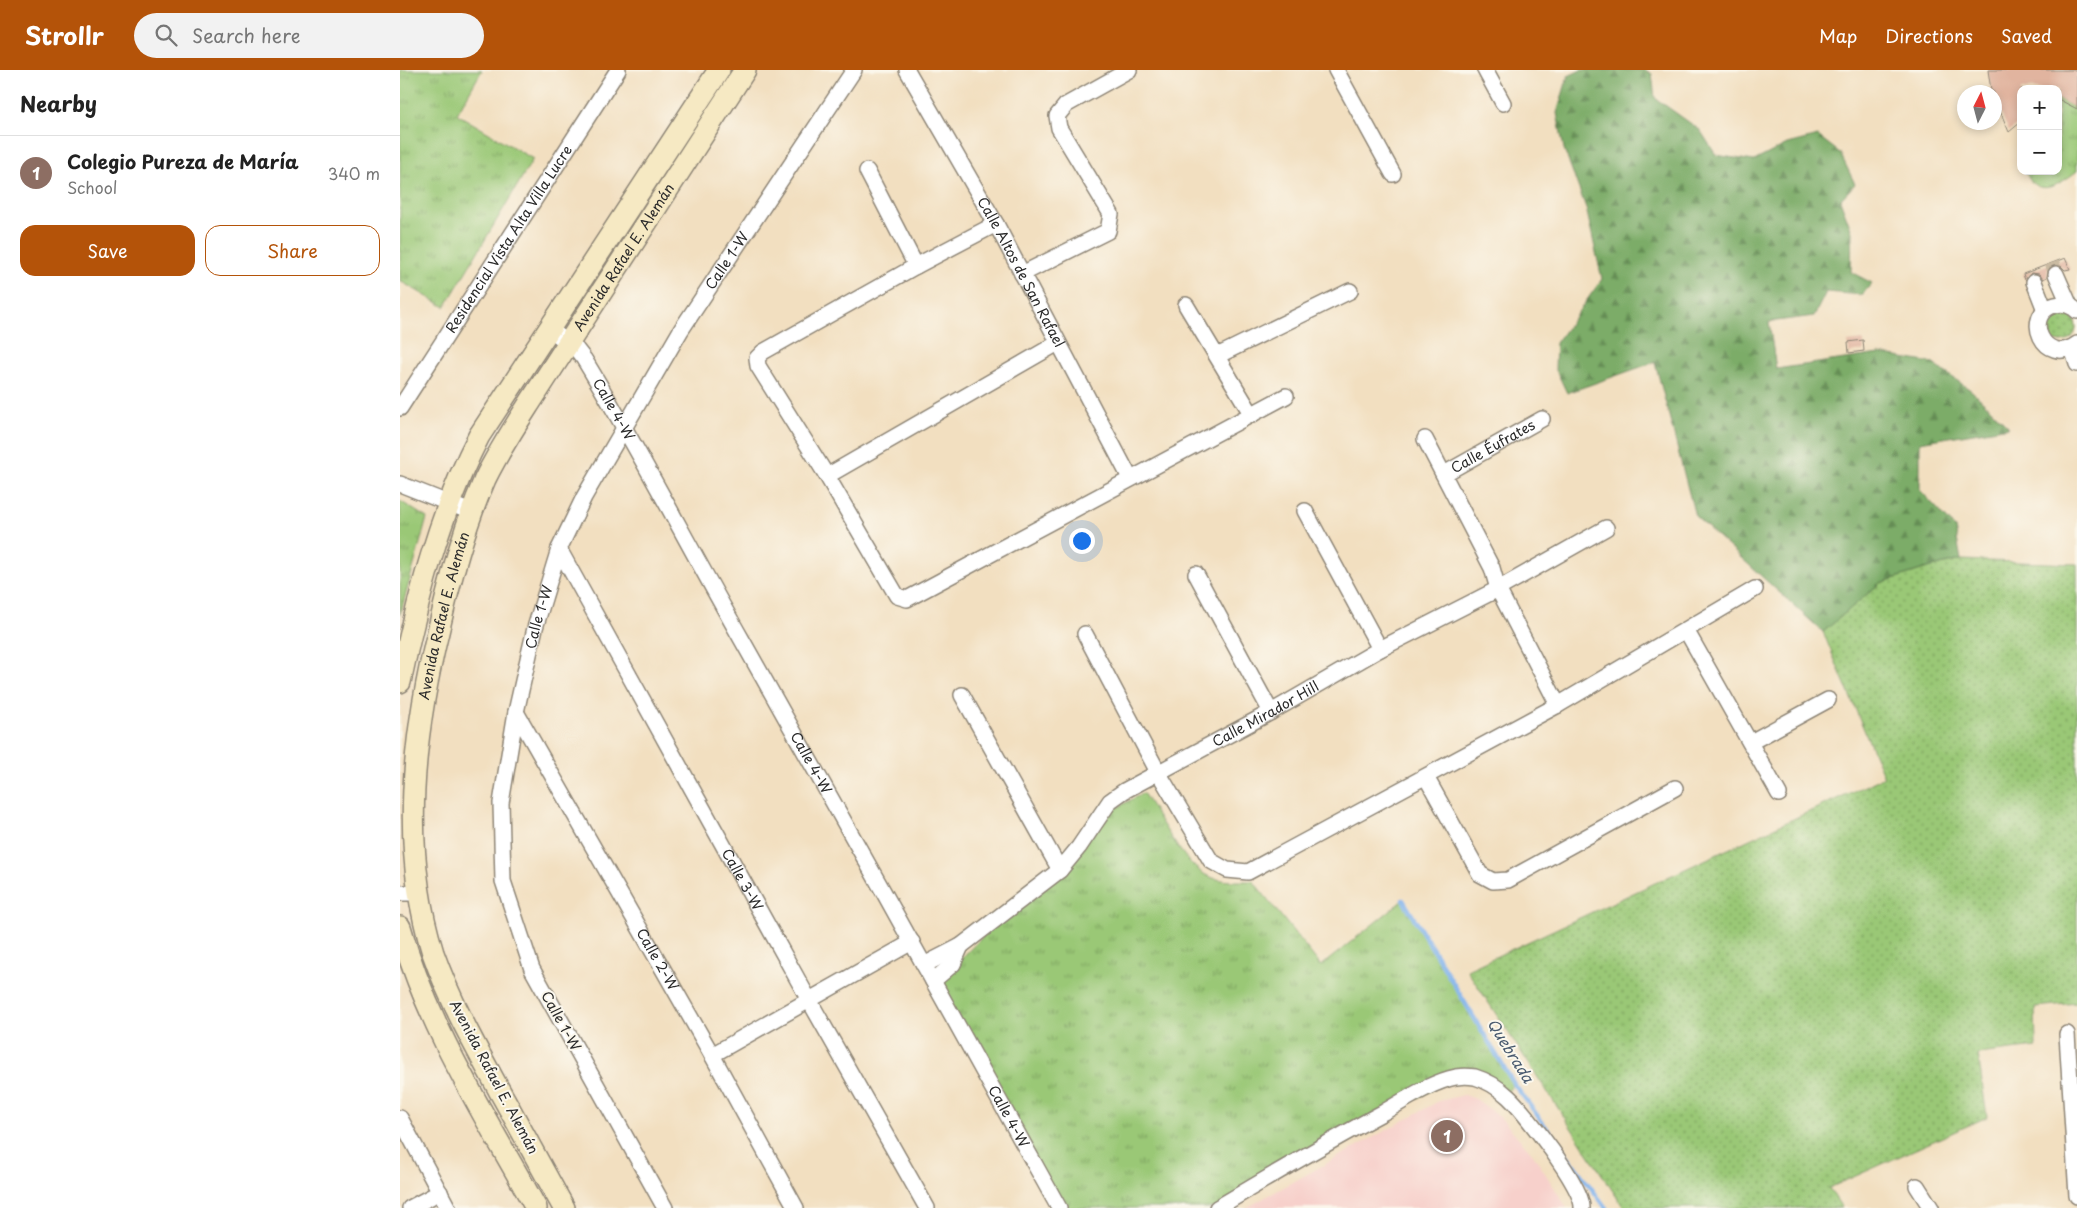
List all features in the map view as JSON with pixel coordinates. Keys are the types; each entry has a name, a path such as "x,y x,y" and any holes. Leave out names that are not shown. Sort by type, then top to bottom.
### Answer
{"main road":[{"name":"Avenida Rafael E. Alemán","path":"400,682 426,576 448,503 462,468 479,436 719,70"},
{"name":"Avenida Rafael E. Alemán","path":"564,1208 474,1045 408,893 416,748 423,698 452,573 471,512 486,477 505,441 745,70"},
{"name":"Avenida Rafael E. Alemán","path":"400,927 409,959 441,1036 536,1208"}],"street":[{"name":"Residencial Vista Alta Villa Lucre","path":"400,408 618,70"},
{"name":"Calle 1-W","path":"665,1208 532,969 503,881 501,804 516,712 534,628 559,549 584,497 704,294 854,70"},
{"name":"Calle Altos de San Rafael","path":"907,70 996,224 1130,478"},
{"path":"1022,274 1108,231 1111,214 1059,128 1057,116 1066,105 1129,70"},
{"path":"1336,70 1393,174"},
{"path":"1485,70 1503,103"},
{"path":"867,171 916,266"},
{"path":"996,224 916,266 763,352 757,358 758,366 827,476 897,596 908,599 1130,478 1286,396"},
{"path":"2056,274 2073,308"},
{"path":"2034,282 2045,310"},
{"path":"1217,356 1350,291"},
{"path":"2073,308 2059,304 2045,310 2038,323 2040,337 2050,348 2065,350 2074,346 2077,364"},
{"path":"1186,305 1252,415"},
{"name":"Calle 4-W","path":"550,329 569,343 584,359 625,426 690,548 974,1051 1059,1208"},
{"path":"827,476 1058,343"},
{"name":"Calle Éufrates","path":"1444,474 1542,419"},
{"path":"1425,439 1492,568 1498,590 1558,705"},
{"path":"400,484 471,512"},
{"path":"1305,511 1380,649"},
{"name":"Calle Mirador Hill","path":"924,965 961,946 1060,870 1079,847 1110,801 1158,772 1271,712 1380,649 1498,590 1606,528"},
{"name":"Calle 3-W","path":"559,549 809,1000 927,1208"},
{"path":"1196,574 1271,712"},
{"path":"1085,634 1158,772 1211,861 1227,870 1248,872 1558,705 1754,589"},
{"path":"1686,630 1779,794"},
{"path":"962,695 1060,870"},
{"path":"1750,742 1828,700"},
{"name":"Calle 2-W","path":"516,712 712,1055 796,1208"},
{"path":"1426,777 1480,874 1493,881 1508,880 1675,788"},
{"path":"712,1055 912,942"},
{"name":"Calle Mirador Hill","path":"933,981 953,964 961,946"},
{"path":"2067,1034 2077,1196"},
{"path":"1217,1208 1337,1138 1428,1088 1456,1077 1467,1076 1488,1083 1506,1093 1516,1102 1544,1140 1580,1196 1582,1208"},
{"path":"400,1119 448,1208"},
{"path":"1917,1186 1931,1208"},
{"path":"410,1208 440,1192"}],"shaded area":[{"path":"1464,1095 1476,1099 1500,1117 1533,1154 1567,1208 1246,1208 1439,1101"}],"green space":[{"path":"400,70 482,70 457,114 533,159 445,307 400,281"},
{"path":"1581,70 1645,70 1652,74 1655,98 1700,130 1716,155 1754,161 1787,144 1818,136 1840,153 1855,184 1840,200 1852,232 1851,272 1872,283 1862,295 1826,292 1814,316 1769,322 1776,369 1879,354 1932,363 1972,391 2009,427 1920,442 1920,490 1955,528 1961,560 1880,583 1823,632 1695,516 1655,362 1567,393 1555,368 1556,343 1602,279 1586,208 1564,149 1557,113 1568,76"},
{"path":"2062,101 2077,109 2077,171 2056,185 2049,187 2036,185 2027,175 2062,175"},
{"path":"2061,312 2072,316 2076,327 2072,338 2061,342 2050,338 2046,327 2050,316"},
{"path":"400,501 427,518 400,615"},
{"path":"1961,560 2077,564 2077,1003 2035,1007 2036,1047 1978,1054 1987,1117 1829,1188 1842,1208 1624,1208 1467,970 1884,777 1823,632 1880,583"},
{"path":"1143,793 1173,840 1191,863 1200,871 1215,879 1253,881 1321,966 1403,900 1514,1084 1506,1093 1456,1077 1217,1208 1059,1208 935,985 1102,816"}],"building":[{"path":"1988,70 2077,70 2077,109 2062,101 2062,85 2017,85 2017,125 2009,132 2002,116 2002,85 1990,85"},
{"path":"2065,258 2070,269 2065,270 2061,266 2053,265 2048,269 2047,277 2043,279 2039,274 2031,273 2025,280 2023,274"},
{"path":"1863,340 1864,351 1849,353 1848,342"}],"waterway":[{"name":"Quebrada","path":"1403,900 1514,1084 1606,1208"}],"tunnel":[{"path":"2052,263 2056,274"}],"place":[{"name":"Colegio Pureza de María","path":"1447,1136"}]}
